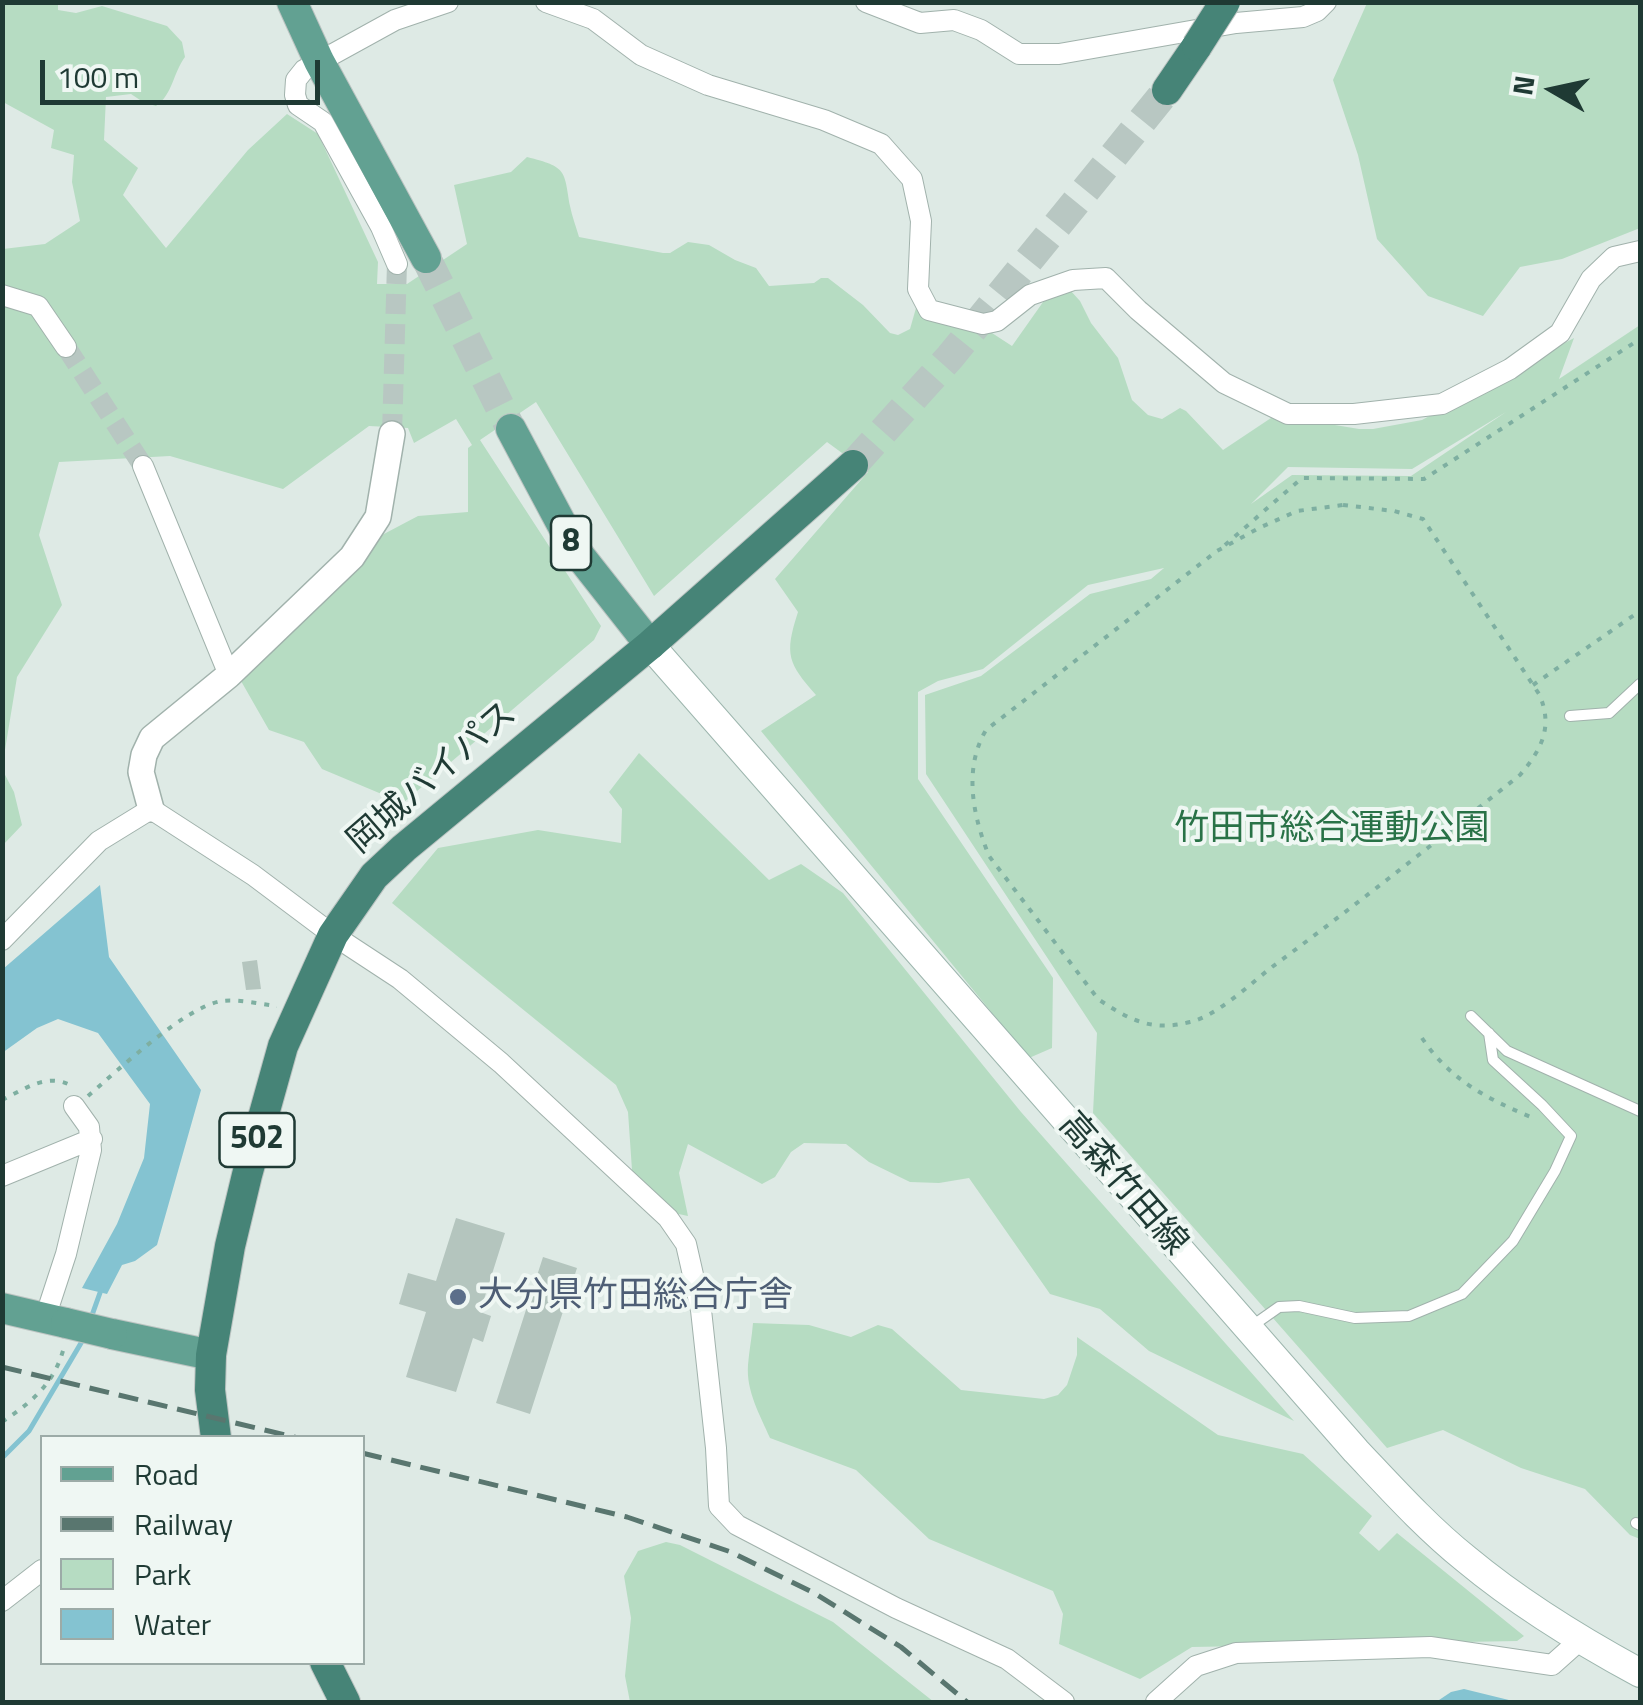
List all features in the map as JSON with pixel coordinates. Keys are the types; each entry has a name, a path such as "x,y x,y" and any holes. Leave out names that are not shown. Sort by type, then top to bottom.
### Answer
{"highway":[{"path":"1167,90 1224,2"},
{"name":"岡城バイパス","path":"216,1435 210,1390 211,1354 230,1246 283,1046 333,936 374,876 404,848 650,645 853,465"},
{"path":"326,1665 345,1702"}],"main road":[{"path":"292,2 412,261"},
{"name":"8","path":"511,429 576,551 650,645"},
{"name":"高森竹田線","path":"650,645 1356,1451 1466,1560 1580,1640 1640,1673"},
{"path":"2,1308 211,1354"}],"street":[{"path":"320,61 395,20 448,2"},
{"path":"546,2 592,18 641,55 708,86 824,120 881,144 912,178 921,221 918,289 929,310 983,324 997,321 1030,295 1073,280 1106,278 1224,383 1288,414 1354,414 1442,404 1510,368 1560,332 1591,278 1614,257 1640,251"},
{"path":"866,2 920,22 954,20 982,30 1018,54 1059,54 1236,22 1303,17 1326,2"},
{"path":"2,295 38,306 66,348"},
{"path":"392,434 378,518 352,556 229,674 152,738 141,772 151,809 252,874 333,936 400,979 501,1063 668,1218 686,1244 702,1310 719,1506 737,1524 896,1608 1007,1658 1064,1702"},
{"path":"144,466 229,674"},
{"path":"2,940 99,841 151,809"},
{"path":"56,1321 66,1254 91,1150 92,1139 80,1102"},
{"path":"2,1176 92,1139"},
{"path":"2,1600 40,1572"},
{"path":"1156,1702 1196,1666 1236,1653 1430,1647 1552,1665 1580,1640"}],"lane":[{"path":"1570,716 1610,714 1640,684"},
{"path":"1472,1016 1507,1051 1640,1112"},
{"path":"1247,1330 1279,1306 1299,1306 1354,1318 1409,1316 1462,1294 1514,1240 1556,1171 1571,1136 1492,1060 1489,1033"}],"path":[{"path":"1217,551 1297,511 1343,505 1423,519 1546,709 1542,744 1520,775 1215,1010 1195,1022 1169,1026 1141,1024 1098,999 989,856 974,811 972,783 976,748 986,730 1217,551 1302,478 1424,478 1640,339"},
{"path":"1533,685 1640,611"},
{"path":"80,1102 199,1008 222,1001 276,1006"},
{"path":"1422,1038 1457,1079 1486,1098 1531,1117"}],"green space":[{"name":"竹田市総合運動公園","path":"3,3 58,3 58,10 76,13 102,6 167,26 182,42 185,57 166,96 156,106 131,94 106,97 104,140 138,168 123,195 166,248 248,150 287,114 318,134 378,262 377,284 407,284 467,244 454,185 511,172 527,157 561,172 579,237 663,253 688,242 709,245 756,268 769,286 814,283 828,278 863,305 890,333 898,335 910,329 918,301 975,322 1012,346 1048,295 1070,290 1118,358 1132,400 1148,415 1162,419 1180,408 1186,411 1223,450 1271,418 1359,429 1422,420 1574,338 1559,379 1640,325 1640,1539 1630,1535 1585,1489 1521,1468 1443,1430 1387,1448 1093,1113 1097,1033 926,774 925,695 981,676 1090,594 1151,579 1164,568 1088,585 983,669 938,681 918,692 918,779 1053,978 1052,1048 1029,1058 761,731 816,695 791,658 798,612 775,579 868,472 827,442 654,596 536,402 480,440 601,626 594,640 403,803 322,769 304,742 269,730 241,681 382,535 418,516 468,512 468,448 472,445 456,419 414,443 408,428 369,426 283,489 170,456 59,462 39,535 62,605 17,677 3,762 3,249 45,244 80,221 72,182 74,155 51,148 54,130 3,102","holes":["1506,412 1411,476 1292,475 1251,504 1288,467 1412,469"]},
{"path":"1367,3 1640,3 1640,228 1562,259 1520,267 1483,316 1428,296 1377,239 1358,155 1333,80"},
{"path":"639,753 769,880 801,864 843,893 1021,1112 1294,1421 1149,1351 1100,1309 1050,1294 969,1178 910,1182 869,1162 846,1144 804,1143 791,1152 775,1177 762,1184 688,1144 679,1173 688,1216 674,1213 639,1182 632,1170 628,1112 616,1085 392,903 438,848 538,830 621,843 622,809 609,792"},
{"path":"3,771 14,792 22,825 3,845"},
{"path":"753,1323 809,1325 851,1337 878,1325 892,1329 961,1390 1044,1399 1058,1395 1067,1385 1077,1355 1077,1337 1218,1435 1303,1454 1372,1516 1359,1533 1379,1551 1397,1533 1524,1636 1517,1641 1192,1647 1140,1679 1059,1644 1063,1614 1053,1591 929,1539 856,1470 770,1438 749,1384"},
{"path":"666,1542 680,1545 833,1622 934,1702 630,1702 625,1676 631,1618 624,1576 638,1551"}],"water":[{"path":"100,885 109,957 201,1090 157,1245 122,1265 107,1294 82,1288 117,1224 144,1158 150,1104 98,1033 58,1019 37,1028 2,1053 3,969"},
{"path":"1464,1689 1517,1702 1436,1702"}],"building":[{"path":"257,960 261,989 246,990 242,962"},
{"name":"大分県竹田総合庁舎","path":"456,1218 505,1233 480,1312 491,1316 483,1342 473,1338 456,1392 406,1377 426,1312 399,1304 408,1273 436,1281"},
{"path":"543,1257 577,1268 530,1414 496,1403"}],"waterway":[{"path":"91,1318 101,1290"},
{"path":"2,1458 29,1431 84,1338"}],"tunnel":[{"path":"853,465 950,357 1167,90"},
{"path":"426,258 511,429"},
{"path":"392,434 397,264"},
{"path":"66,347 143,466"}],"railway":[{"path":"2,1367 285,1435"},
{"path":"365,1454 627,1517 731,1552 814,1593 901,1647 967,1702"}],"place":[{"name":"大分県竹田総合庁舎","path":"458,1297"}]}
